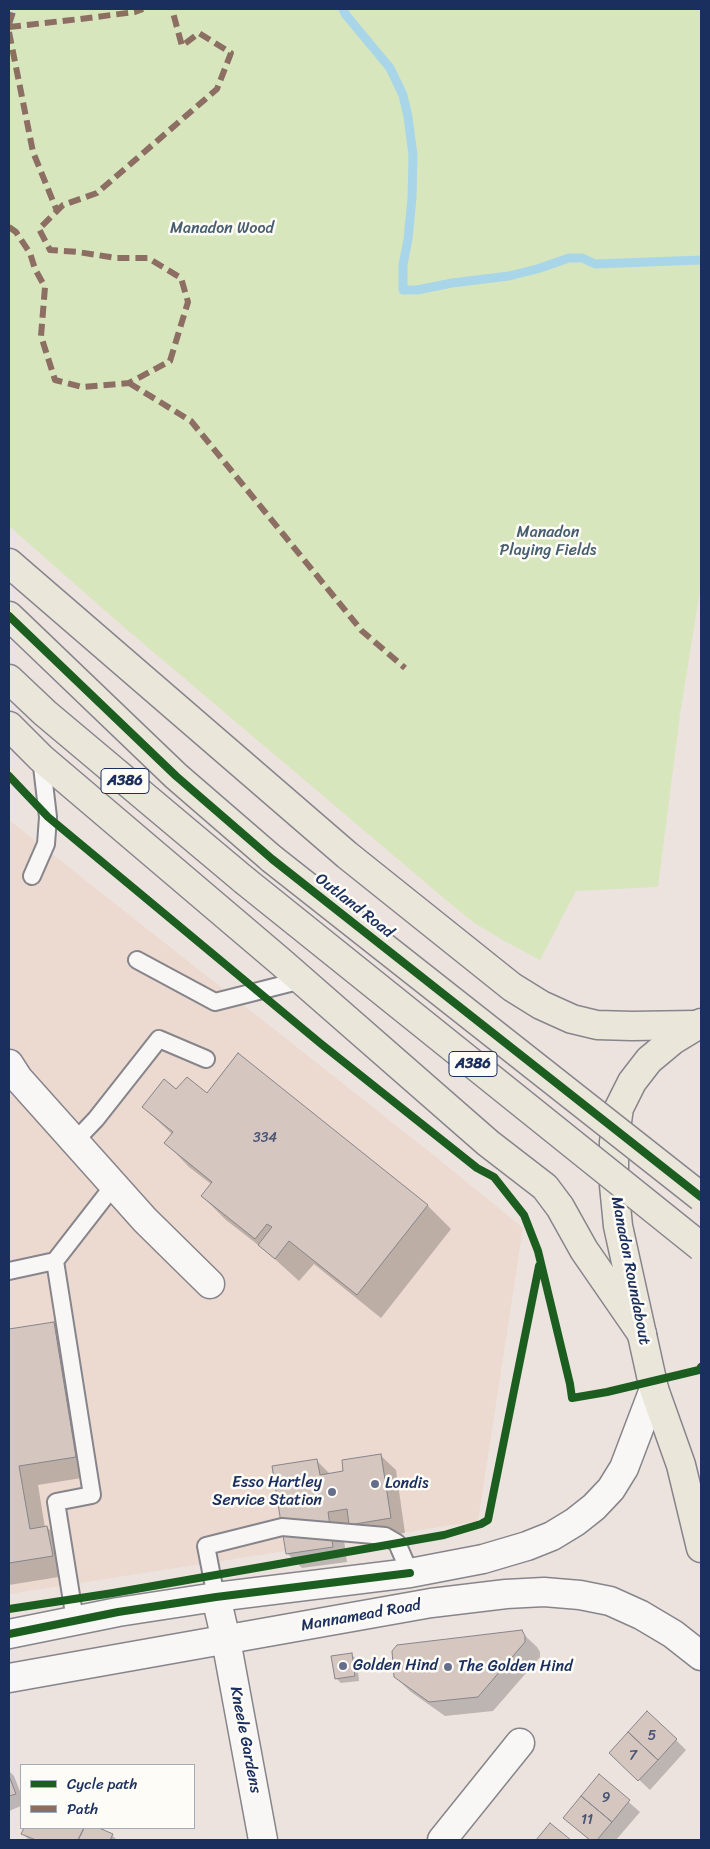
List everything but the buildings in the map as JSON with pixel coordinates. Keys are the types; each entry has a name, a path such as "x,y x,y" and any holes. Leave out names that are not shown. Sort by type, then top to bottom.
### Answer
{"main road":[{"path":"9,563 347,854 512,988 541,1005 572,1019 597,1025 632,1026 699,1023"},
{"name":"Outland Road","path":"9,616 176,776 272,859 701,1197"},
{"name":"A386","path":"9,679 45,713 244,880 701,1247"},
{"path":"9,726 41,758 302,980 488,1143 545,1187 560,1207 584,1250 642,1334"},
{"name":"Manadon Roundabout","path":"699,1023 673,1040 649,1060 632,1082 619,1108 614,1142 614,1185 618,1226 654,1389 681,1465 701,1548"},
{"path":"9,1064 18,1078 145,1220 210,1284"},
{"path":"9,1634 73,1610 118,1612 216,1597 410,1573 483,1559 527,1546 552,1536 575,1522 612,1489 624,1468 654,1389"},
{"name":"Mannamead Road","path":"9,1678 431,1604 506,1594 544,1592 580,1595 610,1601 641,1615 673,1634 701,1656"},
{"name":"Kneele Gardens","path":"216,1597 264,1840"},
{"path":"442,1840 520,1743"}],"lane":[{"path":"32,876 46,844 48,817 41,758"},
{"path":"138,960 215,1002 302,980"},
{"path":"75,1141 96,1119 159,1040 206,1059"},
{"path":"9,1271 55,1261 114,1185"},
{"path":"55,1261 92,1495 56,1502 73,1610"},
{"path":"216,1597 206,1546 282,1528 384,1536 397,1544 410,1573"}],"shaded area":[{"path":"9,820 436,1157 523,1228 478,1521 9,1594"}],"green space":[{"path":"9,9 701,9 701,584 680,715 658,887 576,891 540,960 506,942 474,923 446,900 119,623 9,526"}],"waterway":[{"path":"343,9 390,68 403,95 408,117 413,155 412,198 403,265 403,290 417,290 452,283 509,276 569,258 582,258 595,264 701,260"}],"marked path":[{"path":"9,24 14,9"},
{"path":"9,27 135,12 143,9"},
{"path":"9,227 16,232 30,253 35,269 45,287 41,336 55,380 82,387 129,383 170,361 188,302 181,278 148,258 116,258 50,250 39,229 63,205 97,193 217,89 231,53 199,33 182,46 172,9"},
{"path":"9,32 33,152 57,211"},
{"path":"129,383 191,421 362,631 405,668"}],"cycle path":[{"path":"9,616 176,776 272,859 701,1197"},
{"path":"9,776 48,817 320,1043 477,1168 494,1177 524,1215 538,1251 572,1398 607,1392 699,1370 701,1367"},
{"path":"9,1609 113,1593 444,1535 481,1524 488,1520 539,1266"},
{"path":"9,1634 118,1612 216,1597 410,1573"}],"place":[{"name":"Londis","path":"375,1484"},
{"name":"Esso Hartley Service Station","path":"332,1492"},
{"name":"Golden Hind","path":"343,1666"},
{"name":"The Golden Hind","path":"448,1667"}],"park label":[{"name":"Manadon Wood","path":"222,229"},
{"name":"Manadon Playing Fields","path":"548,542"}]}
